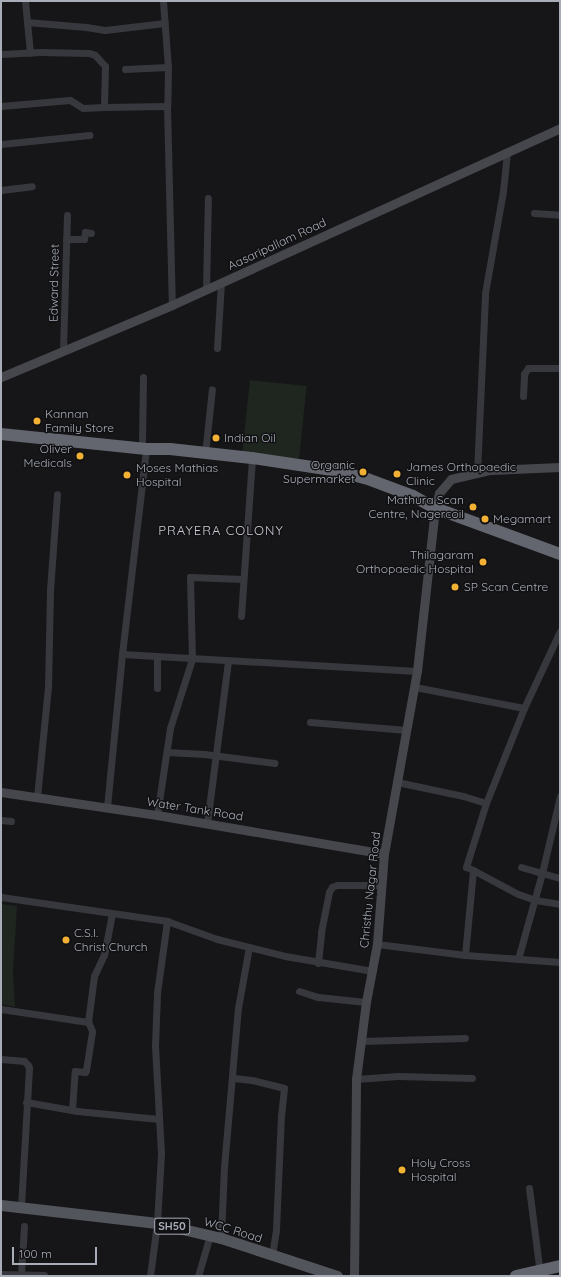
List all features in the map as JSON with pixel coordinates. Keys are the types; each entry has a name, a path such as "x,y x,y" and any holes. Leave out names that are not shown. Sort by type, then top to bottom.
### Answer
{"highway":[{"path":"1,428 111,437 144,446"},
{"path":"1,434 144,446 205,454 252,458 332,470 365,478 413,496 435,508 560,554"},
{"path":"516,1276 540,1274 560,1266"}],"main road":[{"name":"WCC Road","path":"1,1205 157,1223 221,1238 272,1256 337,1276"}],"street":[{"path":"25,1 30,53"},
{"path":"163,1 168,67 167,106 172,305"},
{"path":"27,22 86,26 105,30 165,23"},
{"path":"1,54 89,53 95,55 105,66 104,107"},
{"path":"125,69 168,67"},
{"path":"1,106 70,100 83,108 167,106"},
{"name":"Aasaripallam Road","path":"1,377 206,290 560,128"},
{"path":"1,144 90,135"},
{"path":"476,472 485,293 503,191 507,152"},
{"path":"1,190 32,186"},
{"path":"206,290 208,198"},
{"path":"534,213 560,215"},
{"name":"Edward Street","path":"63,350 67,216"},
{"path":"66,239 84,239 84,232 91,232"},
{"path":"217,348 221,283"},
{"path":"523,396 524,374 528,369 560,368"},
{"path":"107,807 144,446 143,377"},
{"path":"205,454 212,389"},
{"path":"241,616 252,458"},
{"name":"Christhu Nagar Road","path":"354,1276 354,1099 356,1079 366,1002 377,944 384,854 415,687 435,508 443,486 451,479 489,470 560,467"},
{"path":"37,797 48,687 50,590 58,494"},
{"path":"157,814 170,728 192,659 190,577 243,579"},
{"path":"560,632 524,708 486,803 466,867 512,891 535,900 560,904"},
{"path":"122,654 157,658 417,671"},
{"path":"157,658 157,688"},
{"path":"207,823 228,661"},
{"path":"415,687 524,708"},
{"path":"310,722 407,730"},
{"path":"167,752 216,755 274,763"},
{"path":"397,782 463,796 486,803"},
{"name":"Water Tank Road","path":"1,792 157,814 384,854"},
{"path":"518,959 542,873 560,796"},
{"path":"1,820 11,821"},
{"path":"521,867 560,878"},
{"path":"465,955 473,870"},
{"path":"318,963 321,932 332,888 337,885 382,885"},
{"path":"1,897 166,921 217,939 249,947 318,963 373,970"},
{"path":"72,1110 75,1071 85,1072 86,1070 92,1031 88,1021 94,976 104,955 112,914"},
{"path":"150,1276 157,1223 161,1153 155,1046 157,993 166,921"},
{"path":"377,944 465,955 560,962"},
{"path":"221,1238 224,1167 238,1008 249,947"},
{"path":"299,991 318,997 366,1002"},
{"path":"1,1009 88,1021"},
{"path":"361,1041 465,1038"},
{"path":"1,1059 21,1061 28,1065 21,1207"},
{"path":"356,1079 398,1076 472,1078"},
{"path":"233,1078 252,1080 284,1088 281,1115 276,1230 272,1256"},
{"path":"26,1102 72,1110 159,1119"},
{"path":"529,1188 540,1274"},
{"path":"21,1274 24,1226"},
{"path":"198,1276 210,1235"},
{"path":"1,1274 44,1275"}],"shaded area":[{"path":"250,380 307,386 299,460 242,454"},
{"path":"1,904 17,906 13,971 15,1007 1,1004"}],"place":[{"name":"Kannan Family Store","path":"37,421"},
{"name":"Indian Oil","path":"216,438"},
{"name":"Oliver Medicals","path":"80,456"},
{"name":"Organic Supermarket","path":"363,472"},
{"name":"James Orthopaedic Clinic","path":"397,474"},
{"name":"Moses Mathias Hospital","path":"127,475"},
{"name":"Mathura Scan Centre, Nagercoil","path":"473,507"},
{"name":"Megamart","path":"485,519"},
{"name":"Thilagaram Orthopaedic Hospital","path":"483,562"},
{"name":"SP Scan Centre","path":"455,587"},
{"name":"C.S.I. Christ Church","path":"66,940"},
{"name":"Holy Cross Hospital","path":"402,1170"}],"district":[{"name":"PRAYERA COLONY","path":"221,530"}]}
